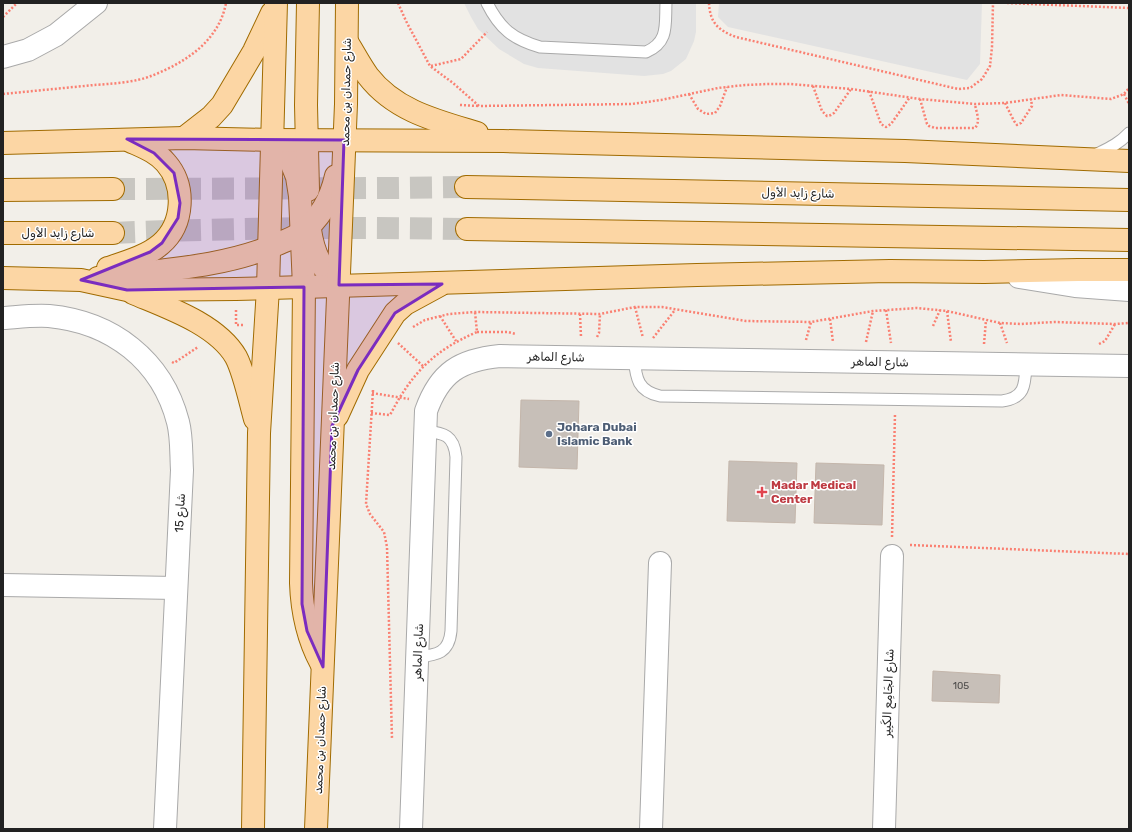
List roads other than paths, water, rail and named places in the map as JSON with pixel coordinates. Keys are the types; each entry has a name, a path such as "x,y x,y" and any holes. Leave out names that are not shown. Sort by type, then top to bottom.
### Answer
{"main road":[{"path":"308,3 301,583 302,604 307,631 323,668"},
{"name":"شارع حمدان بن محمد","path":"316,829 339,285 347,3"},
{"path":"184,138 211,118 222,105 254,51 276,4"},
{"path":"253,829 259,433 267,325 276,4"},
{"path":"347,42 368,76 381,90 394,100 414,112 436,121 504,141"},
{"path":"3,143 184,138 504,141 905,151 1129,161"},
{"path":"81,280 106,268 150,252 162,243 178,218 180,203 179,188 174,173 165,162 154,153 126,139"},
{"path":"272,140 283,150 291,162 297,177 306,230 324,270 339,285"},
{"path":"3,278 81,280 197,266 269,248 306,230 319,216 332,192 344,140"},
{"name":"شارع زايد الأول","path":"466,187 1129,200"},
{"path":"3,190 113,189"},
{"path":"467,229 1129,240"},
{"name":"شارع زايد الأول","path":"3,233 113,233"},
{"path":"127,290 442,284 728,274 1078,270 1129,286"},
{"path":"81,280 127,290 200,324 218,336 229,346 236,358 259,433"},
{"path":"332,426 358,370 395,313 405,304 442,284"}],"street":[{"path":"3,57 28,50 56,35 96,3"},
{"name":"شارع 15","path":"3,318 47,316 83,322 114,335 131,347 151,368 162,383 172,403 179,423 182,470 165,829"},
{"name":"شارع الماهر","path":"411,829 426,411 432,395 442,380 454,370 469,362 500,356 1129,366"},
{"name":"شارع الجَامِع الكَبِير","path":"884,829 892,550"},
{"path":"651,829 660,563"},
{"path":"3,585 176,588"}],"lane":[{"path":"487,3 502,27 513,36 526,43 540,47 646,52 656,48 662,39 666,3"},
{"path":"1085,160 1110,148 1123,140 1129,133"},
{"path":"634,358 638,380 643,389 651,394 660,396 1002,401 1011,400 1018,396 1024,388 1026,365"},
{"path":"418,657 434,655 440,652 450,639 451,631 456,457 455,447 446,435 439,432 425,431"}],"tunnel":[{"path":"113,189 466,187"},
{"path":"113,233 290,228 467,229"}],"place":[{"name":"Johara Dubai Islamic Bank","path":"549,434"},
{"name":"Madar Medical Center","path":"762,492"}]}
